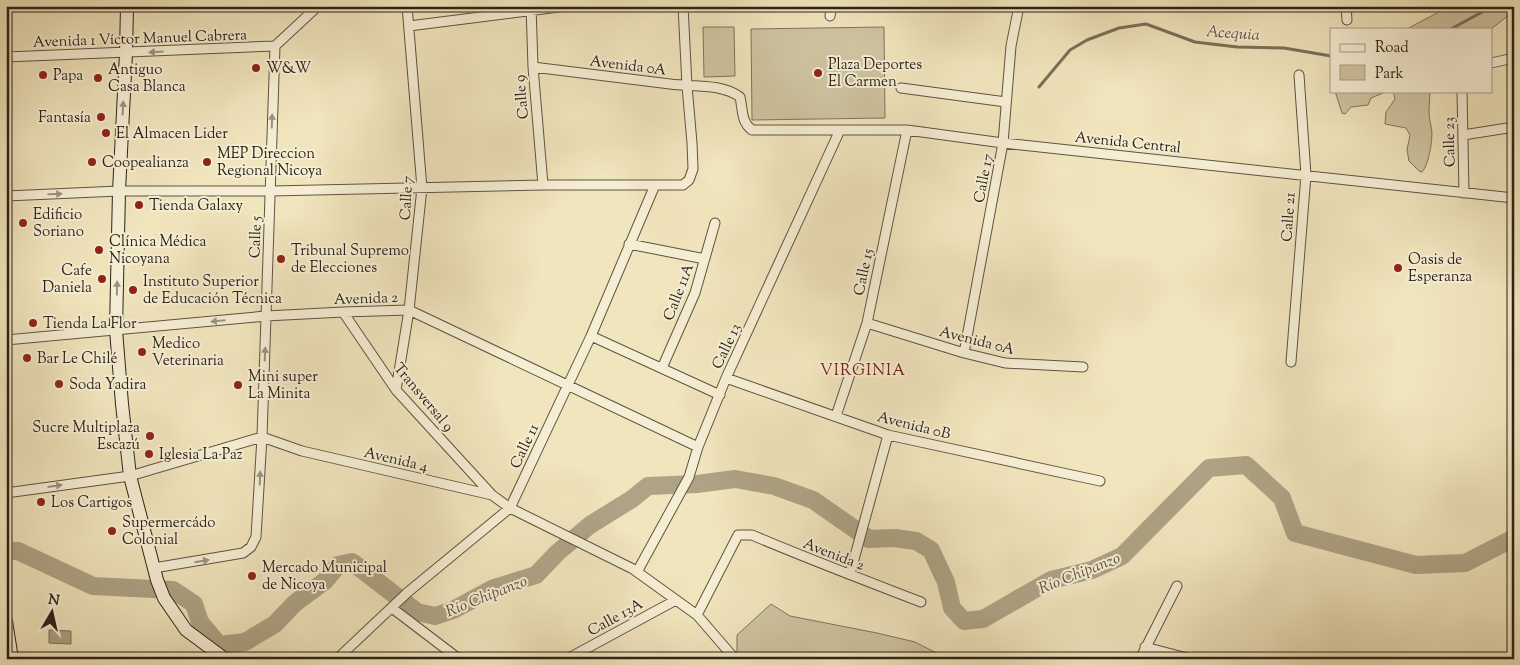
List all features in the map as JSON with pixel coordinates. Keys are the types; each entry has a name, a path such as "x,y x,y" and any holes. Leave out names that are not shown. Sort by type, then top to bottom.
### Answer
{"main road":[{"path":"127,6 119,191 116,330 130,476 155,574 164,598 186,630 225,659"},
{"path":"6,621 12,659"}],"street":[{"path":"275,46 318,6"},
{"name":"Calle 7","path":"396,390 409,310 422,188 407,6"},
{"path":"409,26 566,6"},
{"path":"6,196 119,191 683,185 689,180 693,169 683,6"},
{"path":"830,16 832,6"},
{"name":"Calle 17","path":"964,353 1003,143 1011,46 1018,6"},
{"path":"1346,6 1347,20"},
{"name":"Calle 9","path":"531,9 532,67 543,185"},
{"name":"Avenida 1 Víctor Manuel Cabrera","path":"6,57 275,46"},
{"name":"Calle 5","path":"155,574 243,553 251,547 256,537 262,437 275,46"},
{"path":"1492,63 1514,58"},
{"name":"Avenida 0A","path":"532,67 687,86 721,88 732,91 740,97 743,120"},
{"name":"Calle 21","path":"1291,362 1306,175 1299,75"},
{"path":"901,88 1006,102"},
{"name":"Calle 23","path":"1462,92 1464,193"},
{"name":"Avenida Central","path":"743,120 746,126 752,130 908,130 1003,143 1514,198"},
{"path":"1463,135 1514,127"},
{"name":"Calle 13","path":"638,572 682,492 698,446 726,378 840,130"},
{"name":"Calle 15","path":"836,416 867,322 908,130"},
{"name":"Calle 11","path":"337,659 408,592 510,508 591,336 655,185"},
{"name":"Calle 11A","path":"662,368 695,293 715,223"},
{"path":"629,244 705,259"},
{"name":"Avenida 2","path":"6,340 266,316 409,310 698,446"},
{"name":"Transversal 9","path":"343,312 396,390 492,495"},
{"name":"Avenida 0A","path":"867,322 964,353 1005,363 1083,367"},
{"path":"591,336 720,395"},
{"name":"Avenida 0B","path":"726,378 888,435 1100,481"},
{"path":"850,574 888,435"},
{"path":"6,493 130,476 262,437"},
{"name":"Avenida 4","path":"262,437 302,451 492,495 510,508 638,572 697,615 730,657"},
{"name":"Avenida 2","path":"697,615 738,535 752,535 802,557 920,602"},
{"path":"1140,659 1177,586"},
{"name":"Calle 13A","path":"567,659 676,600"},
{"path":"394,606 459,659"},
{"path":"1146,647 1191,659"}],"green space":[{"path":"1450,6 1514,6 1514,11 1492,28 1409,28"},
{"path":"703,27 734,27 735,76 704,77"},
{"name":"Plaza Deportes El Carmen","path":"884,27 885,118 752,120 751,29"},
{"path":"1335,92 1384,92 1371,98 1368,105 1351,107 1345,114 1342,113"},
{"path":"1393,92 1430,92 1431,143 1429,157 1422,172 1409,161 1407,150 1410,135 1406,128 1385,124 1386,112 1395,99"},
{"path":"771,604 790,616 915,642 948,659 741,659 737,656 737,635"}],"shaded area":[{"path":"49,630 71,631 71,644 49,643"}],"waterway":[{"name":"Acequia","path":"1453,28 1493,6"},
{"name":"Acequia","path":"1039,87 1070,50 1087,40 1119,28 1146,24 1195,42 1237,47 1284,48 1330,56"},
{"name":"Río Chipanzo","path":"6,551 18,551 93,586 173,590 194,604 200,622 219,645 245,642 275,624 295,603 325,581 338,565 352,562 417,612 435,616 453,610 494,588 536,575 557,553 590,525 632,499 648,486 697,484 735,479 774,486 813,500 869,539 895,538 916,541 931,550 946,582 952,608 964,621 983,619 1051,580 1092,570 1122,556 1209,468 1246,465 1282,498 1295,533 1416,565 1465,563 1514,538"}],"place":[{"name":"W&W","path":"256,68"},
{"name":"Plaza Deportes El Carmen","path":"818,73"},
{"name":"Papa","path":"43,75"},
{"name":"Antiguo Casa Blanca","path":"98,78"},
{"name":"Fantasía","path":"101,117"},
{"name":"El Almacen Lider","path":"106,133"},
{"name":"Coopealianza","path":"92,162"},
{"name":"MEP Direccion Regional Nicoya","path":"207,162"},
{"name":"Tienda Galaxy","path":"139,205"},
{"name":"Edificio Soriano","path":"23,223"},
{"name":"Clínica Médica Nicoyana","path":"99,250"},
{"name":"Tribunal Supremo de Elecciones","path":"281,259"},
{"name":"Oasis de Esperanza","path":"1398,268"},
{"name":"Cafe Daniela","path":"102,279"},
{"name":"Instituto Superior de Educación Técnica","path":"133,290"},
{"name":"Tienda La Flor","path":"33,323"},
{"name":"Medico Veterinaria","path":"142,352"},
{"name":"Bar Le Chilé","path":"27,358"},
{"name":"Soda Yadira","path":"59,384"},
{"name":"Mini super La Minita","path":"238,385"},
{"name":"Sucre Multiplaza Escazú","path":"150,436"},
{"name":"Iglesia La Paz","path":"149,454"},
{"name":"Los Cartigos","path":"41,502"},
{"name":"Supermercádo Colonial","path":"112,531"},
{"name":"Mercado Municipal de Nicoya","path":"252,576"}],"district":[{"name":"VIRGINIA","path":"863,369"}]}
